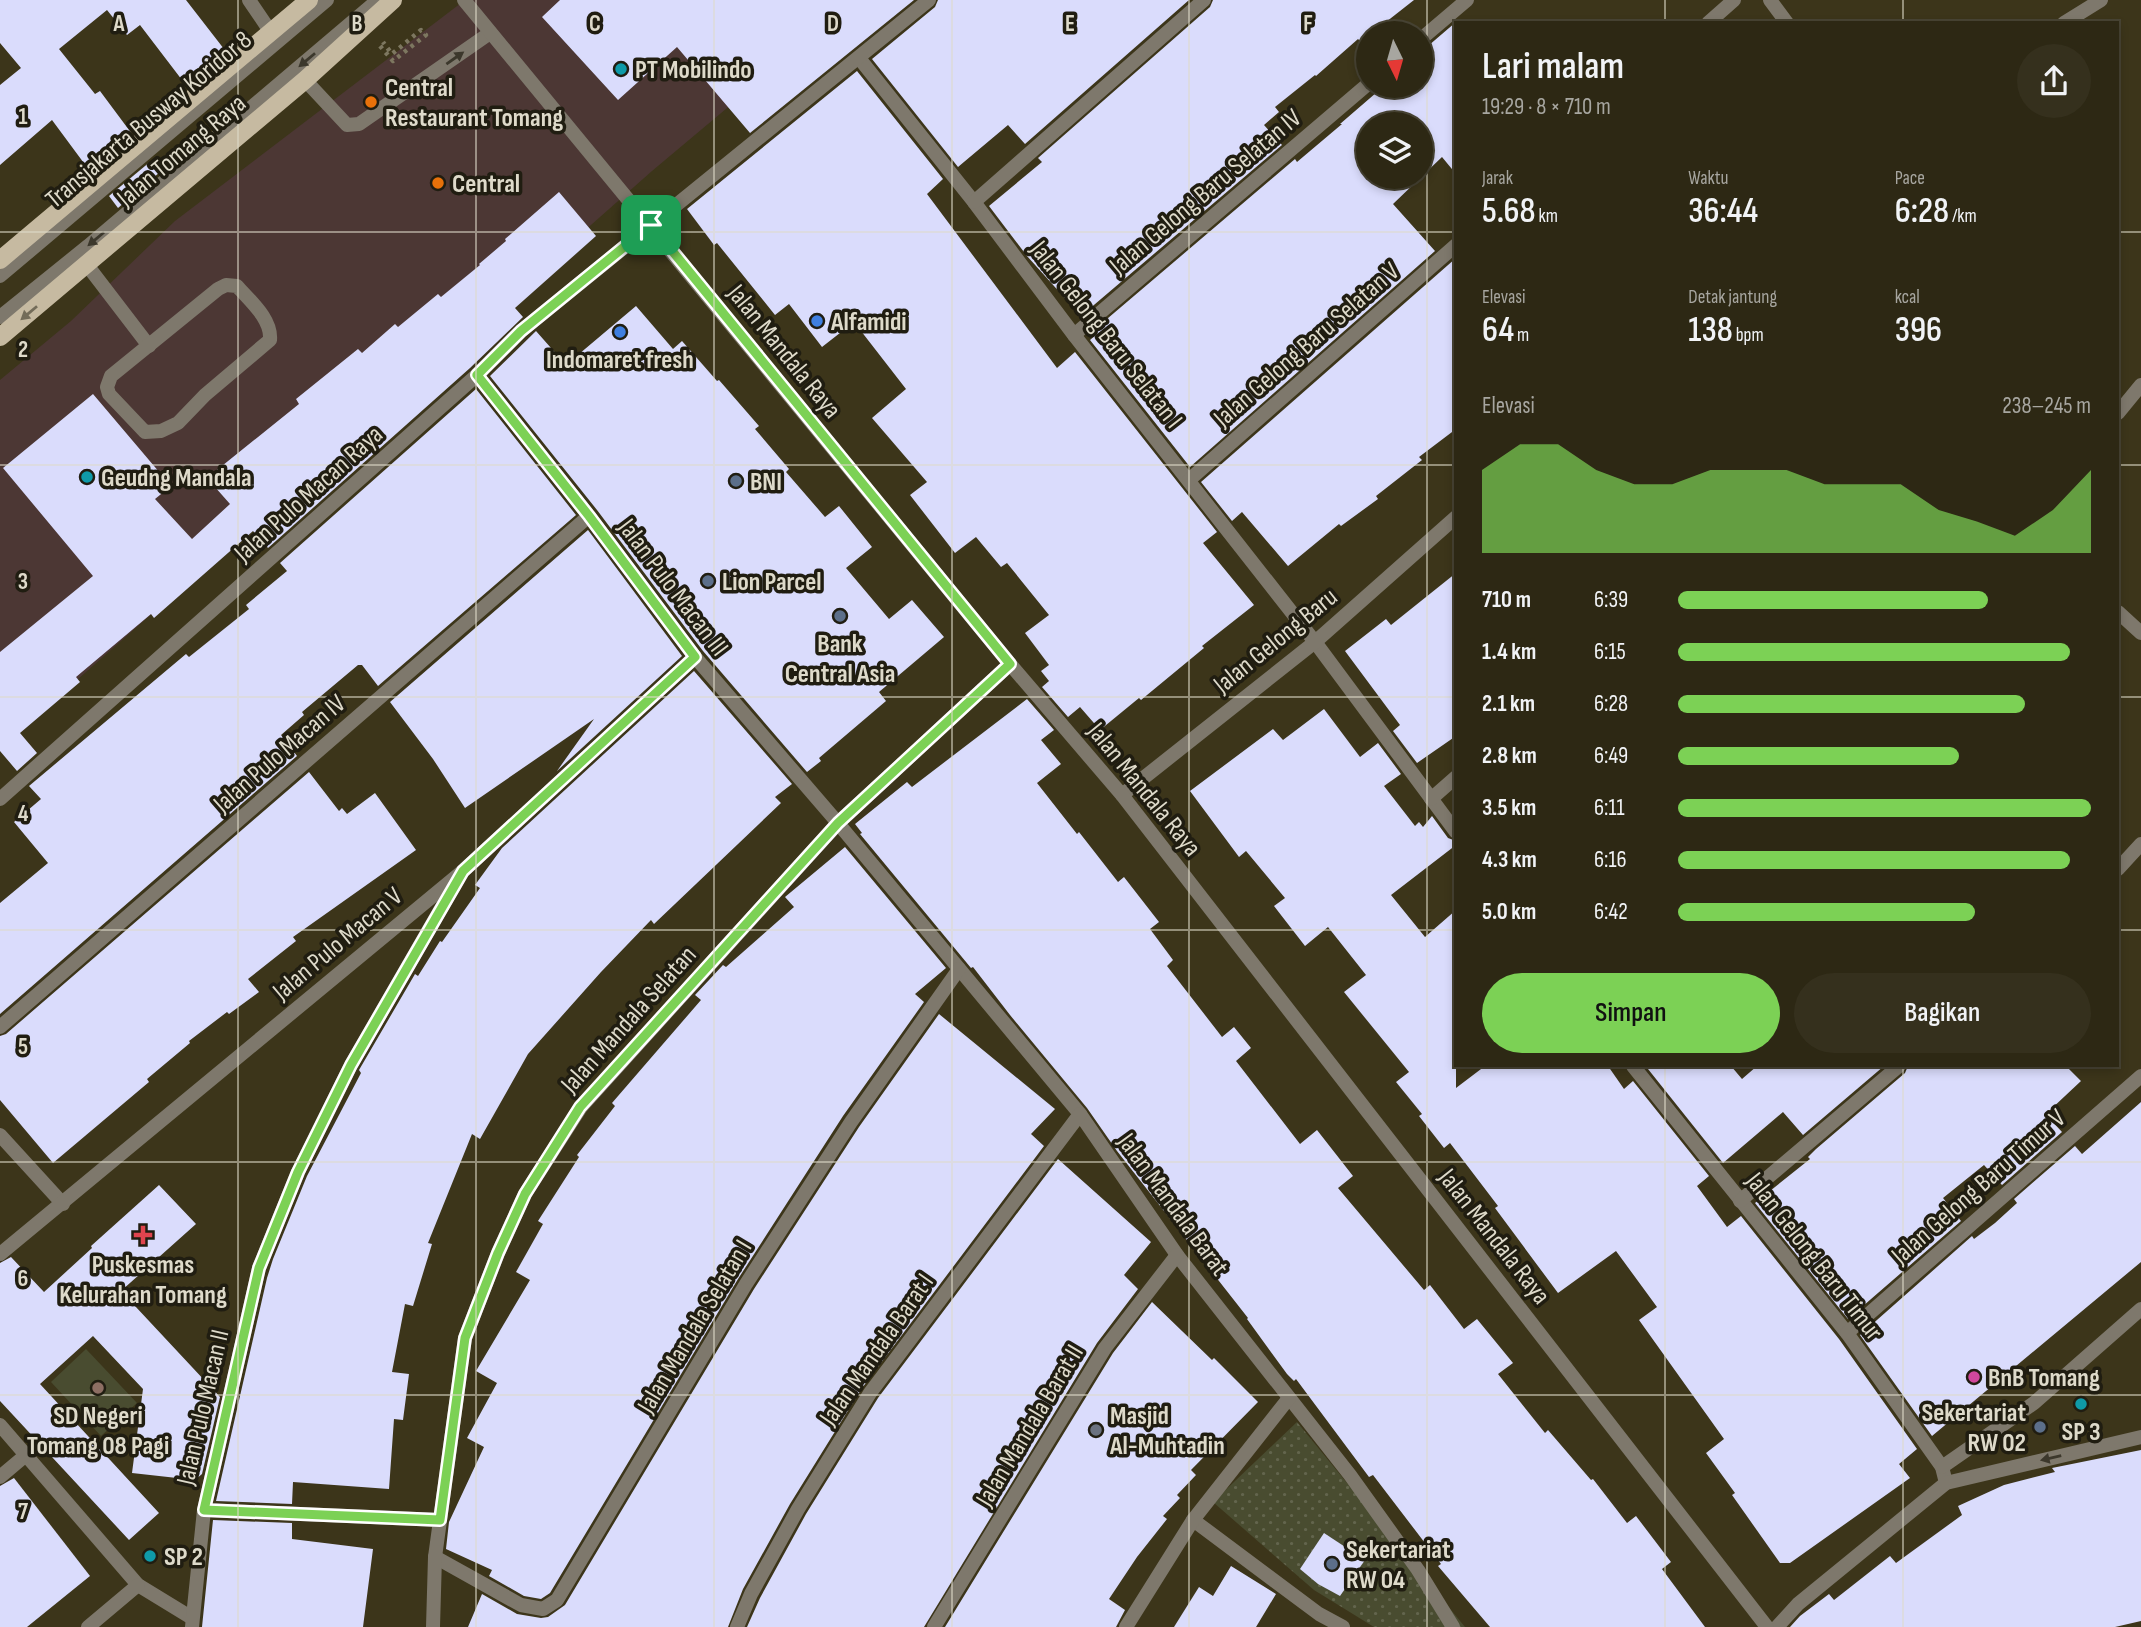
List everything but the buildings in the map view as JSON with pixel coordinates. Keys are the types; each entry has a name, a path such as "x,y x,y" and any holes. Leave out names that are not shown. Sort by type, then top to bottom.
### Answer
{"main road":[{"name":"Jalan Tomang Raya","path":"0,260 309,0"},
{"name":"Jalan Tomang Raya","path":"0,337 305,80 393,0"}],"street":[{"path":"249,0 270,31"},
{"name":"Transjakarta Busway Koridor 8","path":"0,276 327,0"},
{"path":"0,317 99,237 378,0"},
{"name":"Jalan Mandala Raya","path":"464,0 1010,664 1122,795 1767,1627"},
{"name":"Jalan Pulo Macan Raya","path":"0,799 477,375 521,331 929,0"},
{"path":"974,202 1204,0"},
{"path":"1433,29 1467,0"},
{"path":"1710,21 1734,0"},
{"path":"1770,0 1786,21"},
{"path":"2067,21 2101,0"},
{"path":"305,80 347,125 353,126 490,33"},
{"name":"Jalan Gelong Baru Selatan I","path":"859,58 1315,642"},
{"name":"Jalan Gelong Baru Selatan IV","path":"1074,335 1356,94"},
{"name":"Jalan Gelong Baru Selatan V","path":"1189,480 1454,247"},
{"path":"87,265 149,346"},
{"path":"226,285 237,286 265,319 271,331 270,340 205,395 178,423 161,431 145,432 109,394 107,387 111,376 149,346 226,285"},
{"name":"Jalan Pulo Macan III","path":"477,375 589,516 695,657 838,823"},
{"path":"2119,413 2141,385"},
{"name":"Jalan Pulo Macan IV","path":"0,1027 589,516"},
{"name":"Jalan Gelong Baru","path":"1122,795 1315,642 1454,519"},
{"path":"2119,617 2141,633"},
{"path":"1315,642 1454,829"},
{"name":"Jalan Pulo Macan V","path":"0,1254 463,871 695,657"},
{"name":"Jalan Mandala Selatan","path":"433,1627 440,1520 465,1338 498,1253 525,1194 580,1107 838,823 1010,664"},
{"path":"1431,799 1454,779"},
{"name":"Jalan Mandala Barat","path":"838,823 1080,1114 1177,1255 1350,1475 1419,1570 1453,1627"},
{"path":"2119,868 2141,844"},
{"name":"Jalan Pulo Macan II","path":"192,1623 204,1510 259,1268 298,1172 351,1065 463,871"},
{"name":"Jalan Mandala Selatan I","path":"436,1557 520,1605 543,1609 557,1600 746,1284 851,1122 959,970"},
{"name":"Jalan Gelong Baru Timur","path":"1635,1067 1847,1333 1942,1467 1946,1483"},
{"path":"1740,1201 1898,1067"},
{"name":"Jalan Gelong Baru Timur V","path":"1847,1333 2141,1076"},
{"name":"Jalan Mandala Barat I","path":"737,1627 751,1594 799,1509 870,1393 1080,1114"},
{"path":"0,1135 63,1204"},
{"name":"Jalan Mandala Barat II","path":"934,1627 1105,1348 1177,1255"},
{"path":"1942,1467 2034,1403 2141,1309"},
{"path":"1126,1627 1192,1520 1289,1398"},
{"path":"0,1425 138,1585 192,1623"},
{"path":"1777,1627 1798,1604 1946,1483 2141,1437"},
{"path":"0,1477 26,1455"},
{"path":"204,1510 440,1520"},
{"path":"1192,1520 1319,1614 1343,1627"},
{"path":"88,1627 138,1585"},
{"path":"1311,1627 1319,1614"}],"path":[{"path":"392,54 421,30 426,35 393,61"}],"shaded area":[{"path":"465,0 856,0 652,171 0,748 0,380 71,321 175,221"}],"green space":[{"path":"86,1349 137,1403 101,1436 51,1382"},
{"path":"1297,1422 1465,1627 1374,1627 1314,1590 1213,1502"}],"place":[{"name":"PT Mobilindo","path":"621,69"},
{"name":"Central Restaurant Tomang","path":"371,102"},
{"name":"Central","path":"438,183"},
{"name":"Alfamidi","path":"817,321"},
{"name":"Indomaret fresh","path":"620,332"},
{"name":"Geudng Mandala","path":"87,477"},
{"name":"BNI","path":"736,481"},
{"name":"Lion Parcel","path":"708,581"},
{"name":"Bank Central Asia","path":"840,616"},
{"name":"Puskesmas Kelurahan Tomang","path":"143,1235"},
{"name":"BnB Tomang","path":"1974,1377"},
{"name":"SD Negeri Tomang 08 Pagi","path":"98,1388"},
{"name":"SP 3","path":"2081,1404"},
{"name":"Sekertariat RW 02","path":"2040,1427"},
{"name":"Masjid Al-Muhtadin","path":"1096,1430"},
{"name":"SP 2","path":"150,1556"},
{"name":"Sekertariat RW 04","path":"1332,1564"}],"route":[{"path":"651,225 1010,664 838,823 580,1107 550,1151 525,1194 498,1253 465,1338 440,1520 398,1516 204,1510 259,1268 298,1172 351,1065 463,871 695,657 589,516 477,375 521,331 651,225"}]}
